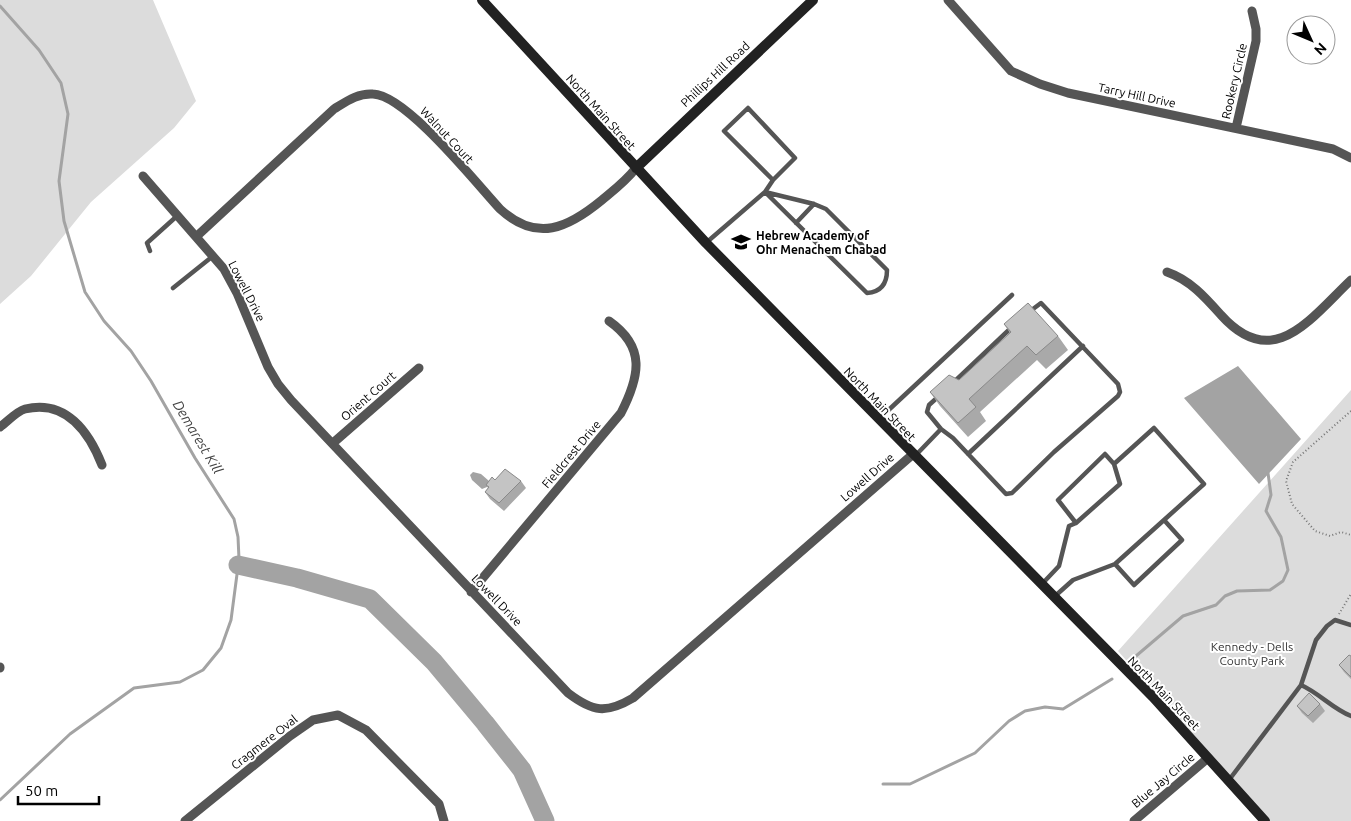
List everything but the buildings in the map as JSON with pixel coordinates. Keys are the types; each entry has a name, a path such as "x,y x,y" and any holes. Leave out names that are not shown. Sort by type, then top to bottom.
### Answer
{"street":[{"name":"North Main Street","path":"482,0 706,243 913,456 1153,697 1265,821"},
{"name":"Phillips Hill Road","path":"636,168 813,0"},
{"name":"Tarry Hill Drive","path":"948,0 1011,71 1040,84 1068,93 1332,148 1351,158"},
{"name":"Rookery Circle","path":"1236,128 1256,41 1256,29 1252,11"},
{"name":"Walnut Court","path":"197,236 334,109 354,97 374,94 394,102 412,114 500,209 513,220 528,227 554,228 578,220 622,183 636,168"},
{"name":"Lowell Drive","path":"143,176 214,256 237,293 278,384 471,592 568,693 583,704 600,710 618,707 641,691 913,456"},
{"path":"1167,272 1182,277 1238,333 1254,340 1269,342 1286,337 1302,326 1351,280"},
{"name":"Fieldcrest Drive","path":"471,592 621,413 626,404 635,375 636,354 632,342 622,330 609,320"},
{"name":"Orient Court","path":"333,443 419,368"},
{"path":"0,427 24,409 53,410 76,421 86,431 102,465"},
{"name":"Cragmere Oval","path":"185,821 290,736 313,720 338,715 366,730 439,804 444,821"},
{"name":"Blue Jay Circle","path":"1134,821 1208,758"}],"lane":[{"path":"706,243 765,192 773,180 795,158 748,108 724,131 773,180"},
{"path":"765,192 814,204 826,209 887,270 887,279 883,287 875,293 866,294 765,192"},
{"path":"796,223 814,204"},
{"path":"150,251 147,243 178,215"},
{"path":"173,288 214,256"},
{"path":"879,419 1012,294"},
{"path":"942,393 929,405 927,412 941,429 1006,494 1012,493 1054,452 1118,396 1120,392 1118,384 1041,303 1037,304 1024,316"},
{"path":"948,387 1017,323"},
{"path":"968,454 1083,346"},
{"path":"1053,597 1074,580 1116,564 1204,484 1154,428 1114,464"},
{"path":"913,456 941,429"},
{"path":"1041,585 1060,566 1069,526 1076,523 1120,484 1114,464 1105,454 1058,500 1076,523"},
{"path":"1116,564 1134,585 1182,540 1164,520"},
{"path":"1229,781 1301,685 1316,640 1326,626 1335,620 1351,625"},
{"path":"1301,685 1315,691 1343,713 1351,716"}],"path":[{"path":"1351,411 1293,462 1286,481 1292,504 1315,531 1330,536 1341,532 1351,535"},
{"path":"1335,620 1351,594"}],"green space":[{"path":"0,0 153,0 196,101 174,128 91,202 31,276 0,304"},
{"name":"Kennedy - Dells County Park","path":"1351,390 1351,821 1268,821 1118,651"}],"shaded area":[{"path":"1238,366 1301,439 1259,484 1184,398"},
{"path":"473,472 481,474 489,481 487,487 482,489 472,480 470,475"}],"waterway":[{"name":"Demarest Kill","path":"0,6 39,50 61,83 68,114 59,181 64,221 85,292 104,321 131,351 151,381 195,458 234,519 238,537 239,559 231,620 221,648 203,670 180,682 134,688 70,734 0,800"},
{"path":"1136,656 1183,616 1216,605 1225,596 1237,591 1270,590 1283,581 1288,570 1281,537 1266,511 1271,495 1268,473"},
{"path":"238,565 297,578 370,599 434,662 485,723 522,770 545,821"},
{"path":"883,784 910,784 975,753 1009,721 1025,711 1045,707 1063,709 1112,679"}],"place":[{"name":"Hebrew Academy of Ohr Menachem Chabad","path":"741,242"}]}
